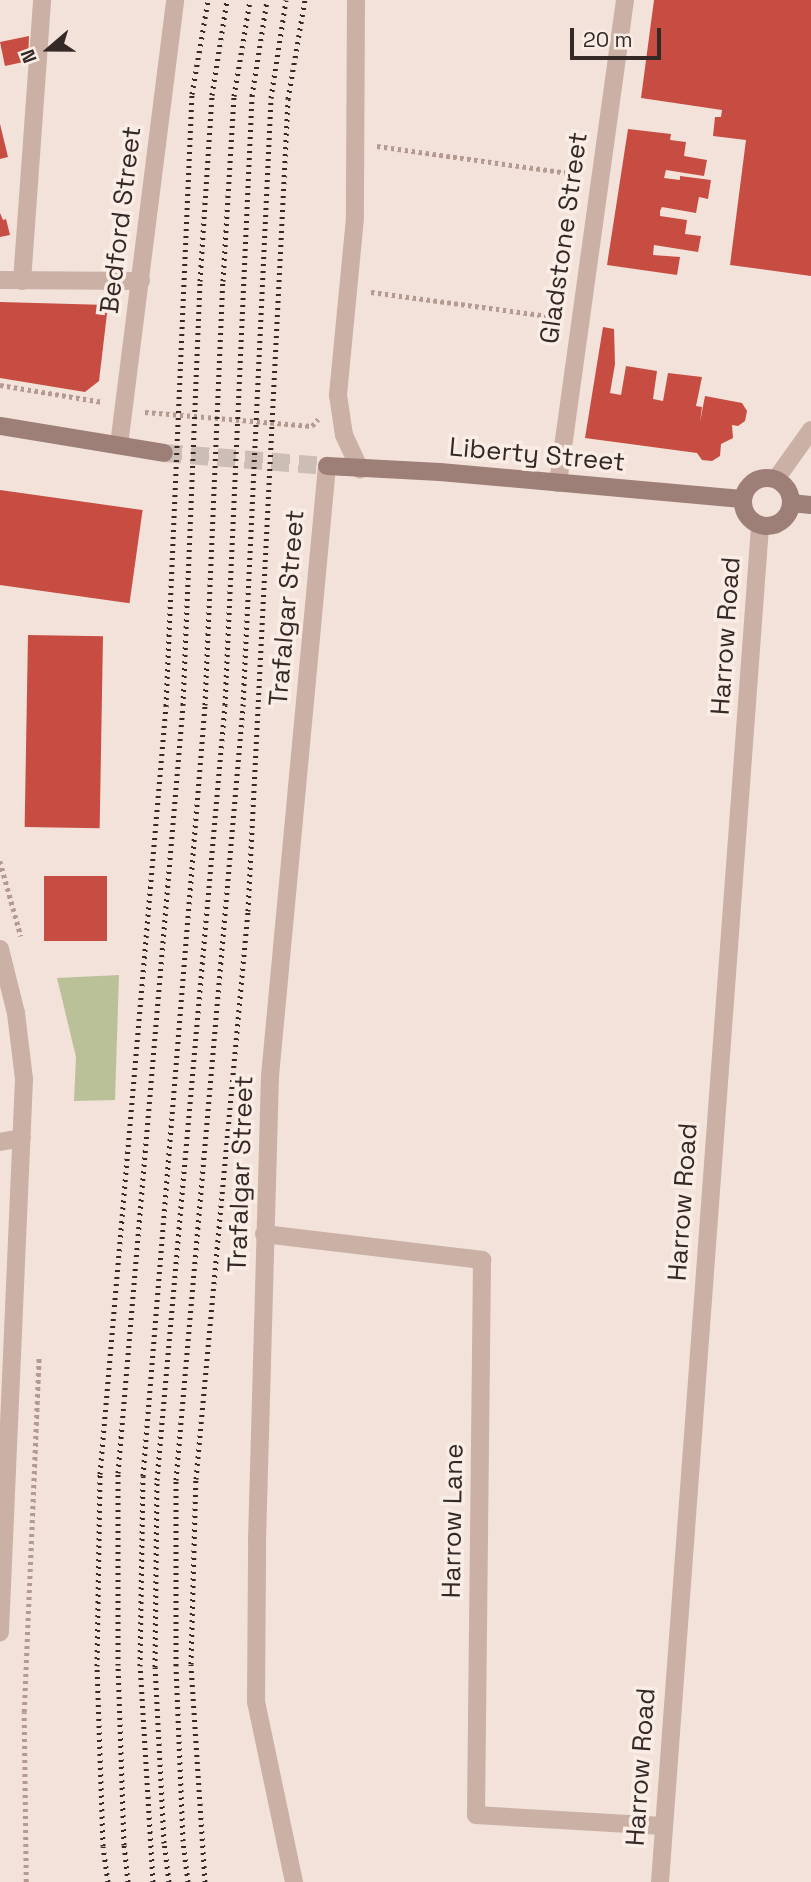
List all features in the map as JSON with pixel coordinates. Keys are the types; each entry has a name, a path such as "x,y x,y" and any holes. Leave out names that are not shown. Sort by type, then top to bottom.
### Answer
{"main road":[{"path":"0,426 164,453"},
{"name":"Liberty Street","path":"327,466 440,472 742,499"},
{"path":"758,478 776,479 784,485 791,503 783,520 773,526 760,526 746,515 742,499 750,483 758,478"},
{"path":"791,503 811,505"}],"street":[{"path":"22,281 42,0"},
{"name":"Bedford Street","path":"119,445 175,0"},
{"path":"356,0 355,218 338,396 344,435 360,469"},
{"name":"Gladstone Street","path":"558,483 578,320 625,0"},
{"path":"0,280 141,281"},
{"path":"776,479 811,430"},
{"name":"Trafalgar Street","path":"294,1882 262,1740 254,1678 264,1234 276,993 327,466"},
{"name":"Harrow Road","path":"660,1882 760,526"},
{"path":"0,949 16,1013 24,1079 0,1632"},
{"path":"0,1142 22,1138"},
{"name":"Harrow Lane","path":"264,1234 482,1259 476,1815 663,1826"}],"path":[{"path":"355,143 599,178"},
{"path":"349,289 578,320"},
{"path":"0,385 88,399"},
{"path":"158,414 312,426 338,396"}],"green space":[{"path":"119,975 115,1100 74,1101 76,1057 57,978"}],"building":[{"path":"654,0 811,0 811,276 730,265 746,140 713,136 715,117 721,117 722,110 641,98"},
{"path":"29,36 28,61 5,66 0,42"},
{"path":"0,124 8,157 0,159"},
{"path":"628,129 671,134 670,140 686,142 684,156 707,160 704,176 666,170 664,178 680,180 680,176 711,180 708,199 699,197 696,213 662,207 660,211 660,216 687,220 685,234 701,236 698,252 654,245 653,255 680,257 677,275 607,265"},
{"path":"0,213 3,220 6,219 10,235 0,237"},
{"path":"0,302 108,305 99,381 85,392 0,378"},
{"path":"603,327 614,329 615,364 610,393 621,395 626,366 657,371 653,399 663,401 668,373 702,377 696,406 702,407 700,422 705,396 742,403 747,411 745,421 738,426 732,425 733,438 721,444 720,456 712,461 702,460 697,453 585,438"},
{"path":"0,490 143,510 130,603 0,585"},
{"path":"28,635 103,636 100,828 25,827"},
{"path":"44,876 107,876 107,941 44,941"}],"tunnel":[{"path":"164,453 327,466"}],"railway":[{"path":"108,1882 103,1846 97,1666 100,1474 166,706 192,94 208,0"},
{"path":"128,1882 124,1845 118,1665 118,1473 183,705 200,281 212,95 227,0"},
{"path":"153,1882 140,1666 143,1476 205,705 223,281 234,96 250,0"},
{"path":"169,1882 164,1843 155,1667 157,1480 225,705 252,96 267,0"},
{"path":"188,1882 183,1841 176,1666 176,1480 243,706 271,98 286,0"},
{"path":"205,1882 191,1664 196,1479 248,911 288,99 305,0"}]}
